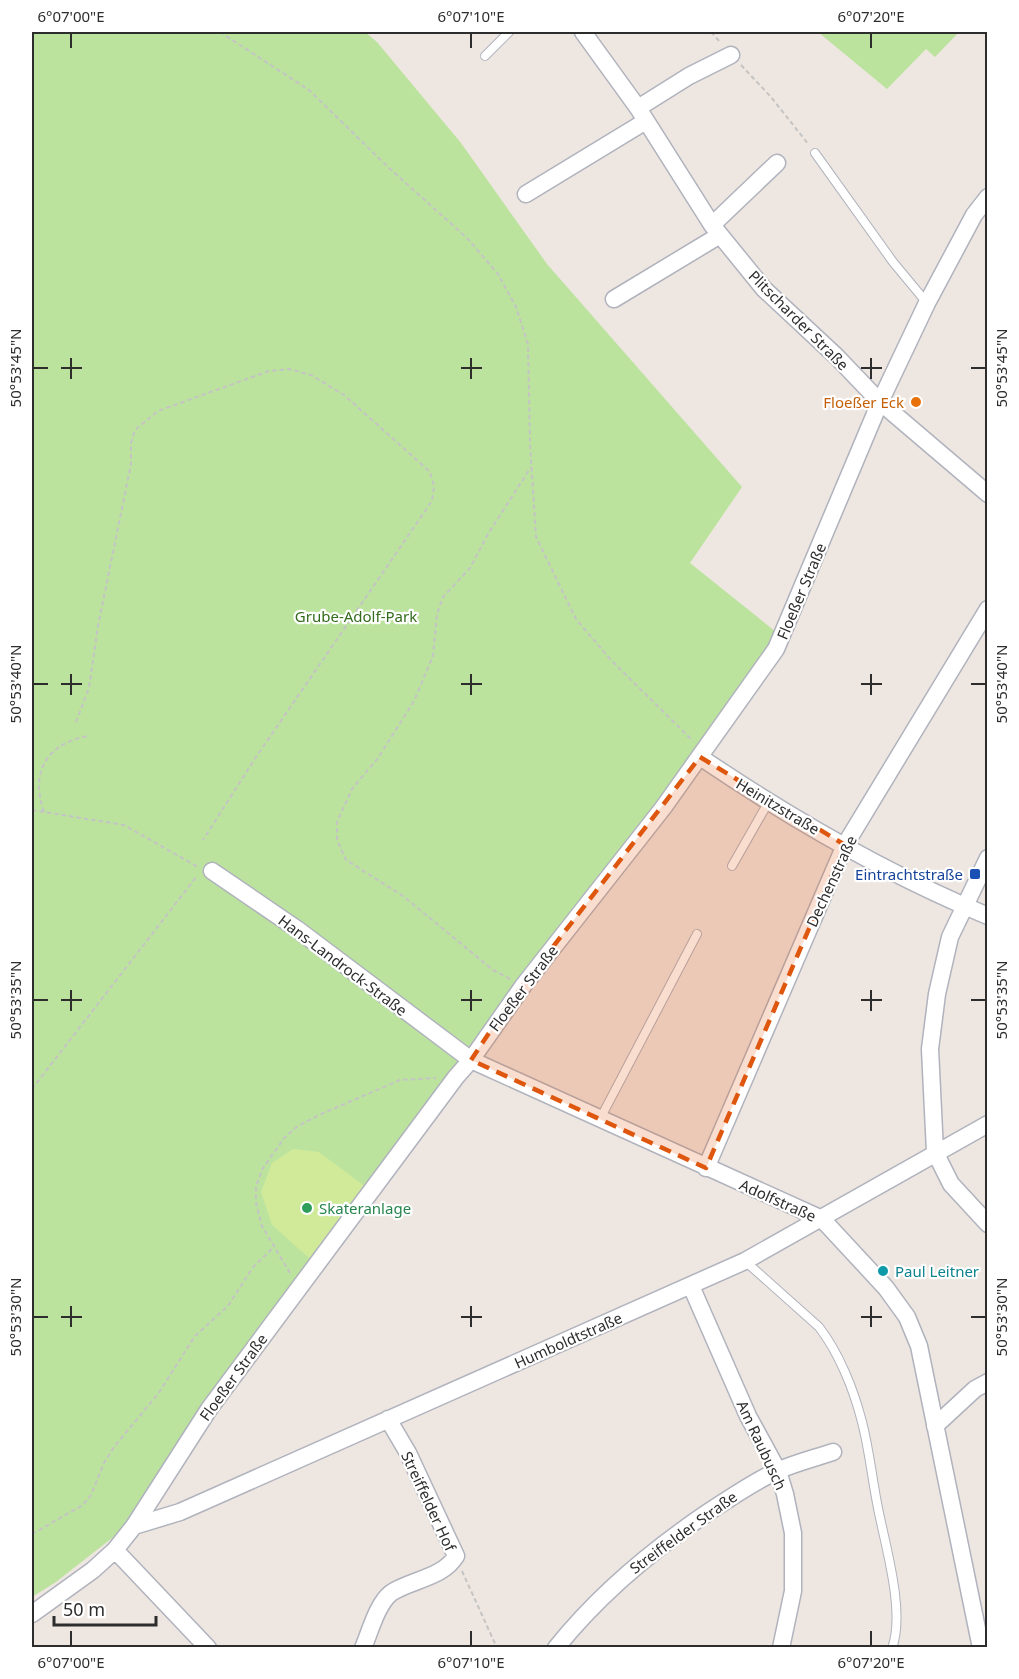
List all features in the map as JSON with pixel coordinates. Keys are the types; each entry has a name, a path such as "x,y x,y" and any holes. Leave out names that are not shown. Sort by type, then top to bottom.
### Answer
{"street":[{"name":"Plitscharder Straße","path":"583,32 642,115 716,230 764,289 836,356 880,402 987,494"},
{"path":"526,194 642,115 689,76 731,55"},
{"path":"614,299 716,230 777,164"},
{"name":"Floeßer Straße","path":"32,1614 93,1570 115,1550 135,1526 209,1409 299,1285 471,1060 523,986 702,754 776,649 880,402 927,303 987,197"},
{"name":"Dechenstraße","path":"706,1168 845,845 987,609"},
{"name":"Heinitzstraße","path":"702,754 769,801 845,845 987,916"},
{"path":"987,858 950,937 937,994 930,1049 935,1152 951,1184 987,1224"},
{"name":"Hans-Landrock-Straße","path":"207,870 297,929 471,1060"},
{"name":"Adolfstraße","path":"471,1060 822,1219 860,1258 907,1317 919,1346 982,1635"},
{"name":"Humboldtstraße","path":"135,1526 180,1512 746,1261 987,1124"},
{"name":"Am Raubusch","path":"691,1286 748,1416 778,1471 793,1533 793,1591 781,1647"},
{"path":"935,1426 975,1389 987,1382"},
{"name":"Streiffelder Hof","path":"363,1647 383,1602 390,1594 445,1568 456,1556 408,1453 388,1419"},
{"name":"Streiffelder Straße","path":"556,1647 576,1623 634,1565 747,1487 778,1471 833,1452"},
{"path":"115,1550 208,1647"}],"lane":[{"path":"485,56 509,32"},
{"path":"815,153 893,262 927,303"},
{"path":"732,866 769,801"},
{"path":"600,1119 697,934"},
{"path":"746,1261 819,1327 828,1339 848,1382 862,1421 893,1587 896,1620 892,1647"}],"path":[{"path":"220,32 309,90 388,167 468,238 498,274 516,307 528,344 531,467 536,537 576,619 610,659 702,754"},
{"path":"711,32 771,97 815,153"},
{"path":"76,722 89,688 98,626 131,464 131,443 135,430 144,420 158,411 268,371 289,369 311,375 344,395 430,472 434,486 432,501 263,747 203,840"},
{"path":"523,986 493,970 403,896 346,860 337,840 337,822 352,789 378,758 414,701 434,656 437,614 443,597 470,568 488,534 531,467"},
{"path":"44,812 40,800 38,775 42,766 51,754 65,743 88,736"},
{"path":"32,810 124,825 207,870 32,1089"},
{"path":"299,1285 273,1248 262,1226 256,1203 256,1186 263,1168 285,1137 298,1126 319,1115 400,1080 456,1077"},
{"path":"32,1534 83,1505 91,1495 104,1463 114,1447 163,1387 189,1344 228,1306 253,1267 273,1248"},
{"path":"456,1556 497,1647"}],"highlighted area":[{"path":"700,757 845,845 706,1168 471,1060 507,1006"}],"green space":[{"name":"Grube-Adolf-Park","path":"32,32 365,32 377,42 461,143 547,264 742,487 690,563 776,632 771,649 705,744 469,1047 121,1531 56,1582 32,1597"},
{"path":"818,32 959,32 935,57 926,49 887,89"},
{"name":"Skateranlage","path":"293,1149 319,1152 366,1187 309,1258 272,1225 261,1192 272,1163"}],"place":[{"name":"Floeßer Eck","path":"916,402"},
{"name":"Eintrachtstraße","path":"975,874"},
{"name":"Skateranlage","path":"307,1208"},
{"name":"Paul Leitner","path":"883,1271"}]}
